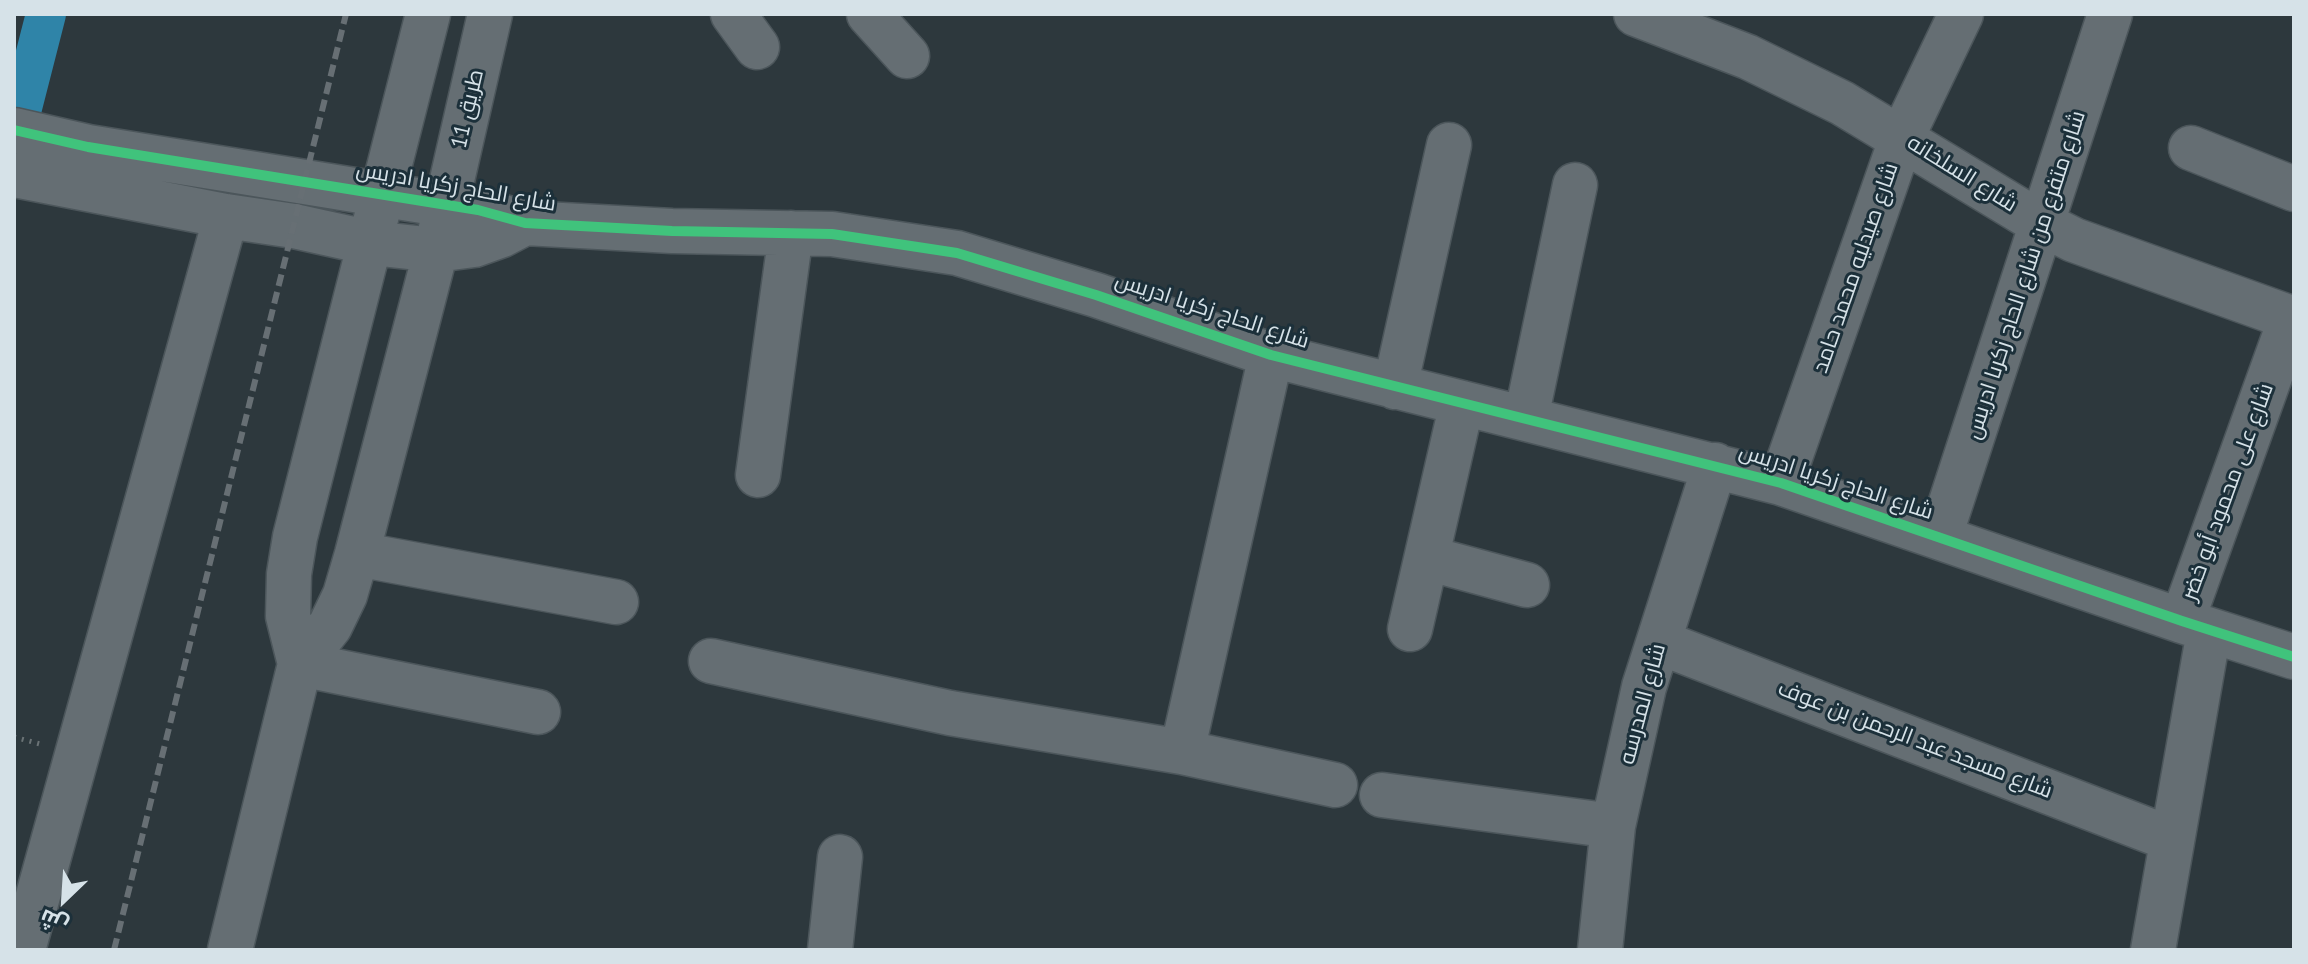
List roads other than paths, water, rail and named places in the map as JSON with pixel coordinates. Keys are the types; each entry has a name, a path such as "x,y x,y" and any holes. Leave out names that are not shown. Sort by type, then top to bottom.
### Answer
{"street":[{"path":"230,950 300,664 288,616 289,574 295,537 428,14"},
{"name":"طريق 11","path":"300,664 330,626 345,595 357,554 436,250 490,14"},
{"path":"869,14 907,56"},
{"name":"شارع السلخانه","path":"1636,14 1702,25 1902,137 2042,224 2113,256 2292,318"},
{"name":"شارع صيدليه محمد حامد","path":"1781,483 1902,137 1961,14"},
{"name":"شارع متفرع من شارع الحاج زكرىا ادريس","path":"1940,536 2110,14"},
{"path":"14,130 84,167"},
{"path":"1395,387 1449,145"},
{"path":"2191,148 2294,189"},
{"path":"14,175 84,167"},
{"name":"شارع الحاج زكريا ادريس","path":"84,167 382,195 447,204 525,223 672,231 832,234 957,253 1096,295 1271,355 1781,483 2294,657"},
{"name":"شارع الحاج زكريا ادريس","path":"84,167 226,216 294,226 371,243 436,250 474,245 525,223"},
{"path":"1526,418 1575,185"},
{"path":"23,950 226,216"},
{"path":"758,475 791,233"},
{"name":"شارع على محمود أبو خضر","path":"2153,950 2171,839 2196,626 2292,318"},
{"path":"1182,752 1271,355"},
{"path":"1410,629 1462,403"},
{"name":"شارع المدرسه","path":"1600,950 1613,826 1644,687 1715,465"},
{"path":"357,554 616,602"},
{"path":"1427,558 1527,585"},
{"name":"شارع مسجد عبد الرحمن بن عوف","path":"1659,642 2171,839"},
{"path":"711,661 950,713 1182,752 1335,785"},
{"path":"300,664 538,712"},
{"path":"1382,795 1613,826"},
{"path":"830,950 840,857"}],"waterway":[{"path":"14,139 46,14"}],"railway":[{"path":"114,950 346,14"}]}
